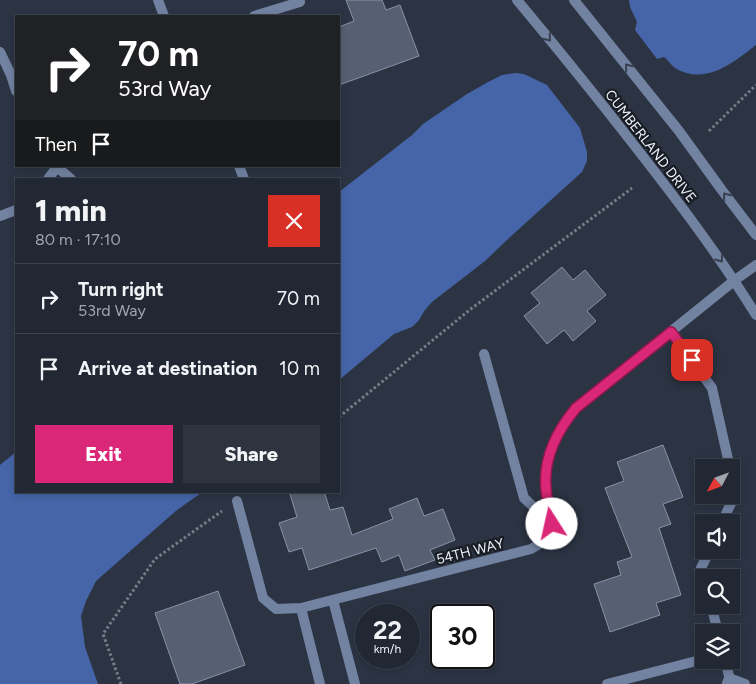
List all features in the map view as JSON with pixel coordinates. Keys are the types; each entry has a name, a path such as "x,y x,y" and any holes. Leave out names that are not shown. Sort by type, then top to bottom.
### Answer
{"street":[{"path":"158,0 164,15"},
{"name":"CUMBERLAND DRIVE","path":"517,0 673,195 735,280 756,315"},
{"name":"CUMBERLAND DRIVE","path":"574,0 679,132 756,235"},
{"path":"257,15 300,2"},
{"path":"0,52 15,88"},
{"path":"49,178 56,167 70,178"},
{"path":"0,216 15,210"},
{"path":"552,524 546,490 549,454 556,437 576,408 735,280 756,266"},
{"path":"671,332 712,388 728,459"},
{"path":"484,354 524,498 552,524"},
{"name":"54TH WAY","path":"237,501 263,598 276,609 301,608 531,550 546,540 552,524"},
{"path":"333,600 355,684"},
{"path":"301,608 320,684"},
{"path":"607,684 695,661"},
{"path":"727,669 729,682 744,684"}],"path":[{"path":"709,131 756,85"},
{"path":"340,416 472,308 632,188"},
{"path":"121,684 103,634 155,559 237,501"}],"water":[{"path":"629,0 756,0 756,45 738,59 718,70 697,75 686,73 675,68 664,57 657,59 635,30 637,22"},
{"path":"524,74 547,85 580,128 587,152 587,161 582,172 485,261 432,302 412,327 394,334 340,379 340,191 412,135 423,124 467,94 502,75"},
{"path":"15,453 15,493 201,493 177,510 96,581 81,616 85,647 98,684 0,684 0,465"}],"building":[{"path":"346,0 382,0 386,10 400,5 419,56 340,85 340,27 354,21"},
{"path":"562,267 573,280 585,270 606,295 587,311 596,321 573,341 564,330 547,344 524,316 540,303 531,293"},
{"path":"663,445 683,497 663,504 671,524 659,528 681,595 656,603 660,615 610,632 594,584 621,575 617,562 632,557 605,488 624,481 617,462"},
{"path":"290,493 325,493 330,510 343,507 352,535 393,519 389,509 417,498 424,516 443,509 455,540 430,550 435,560 405,571 399,555 382,562 376,548 309,570 302,548 289,552 279,523 297,517"},
{"path":"218,591 245,665 192,684 180,684 155,613"}],"route":[{"path":"552,524 546,490 549,454 556,437 576,408 671,332 692,360"}]}
